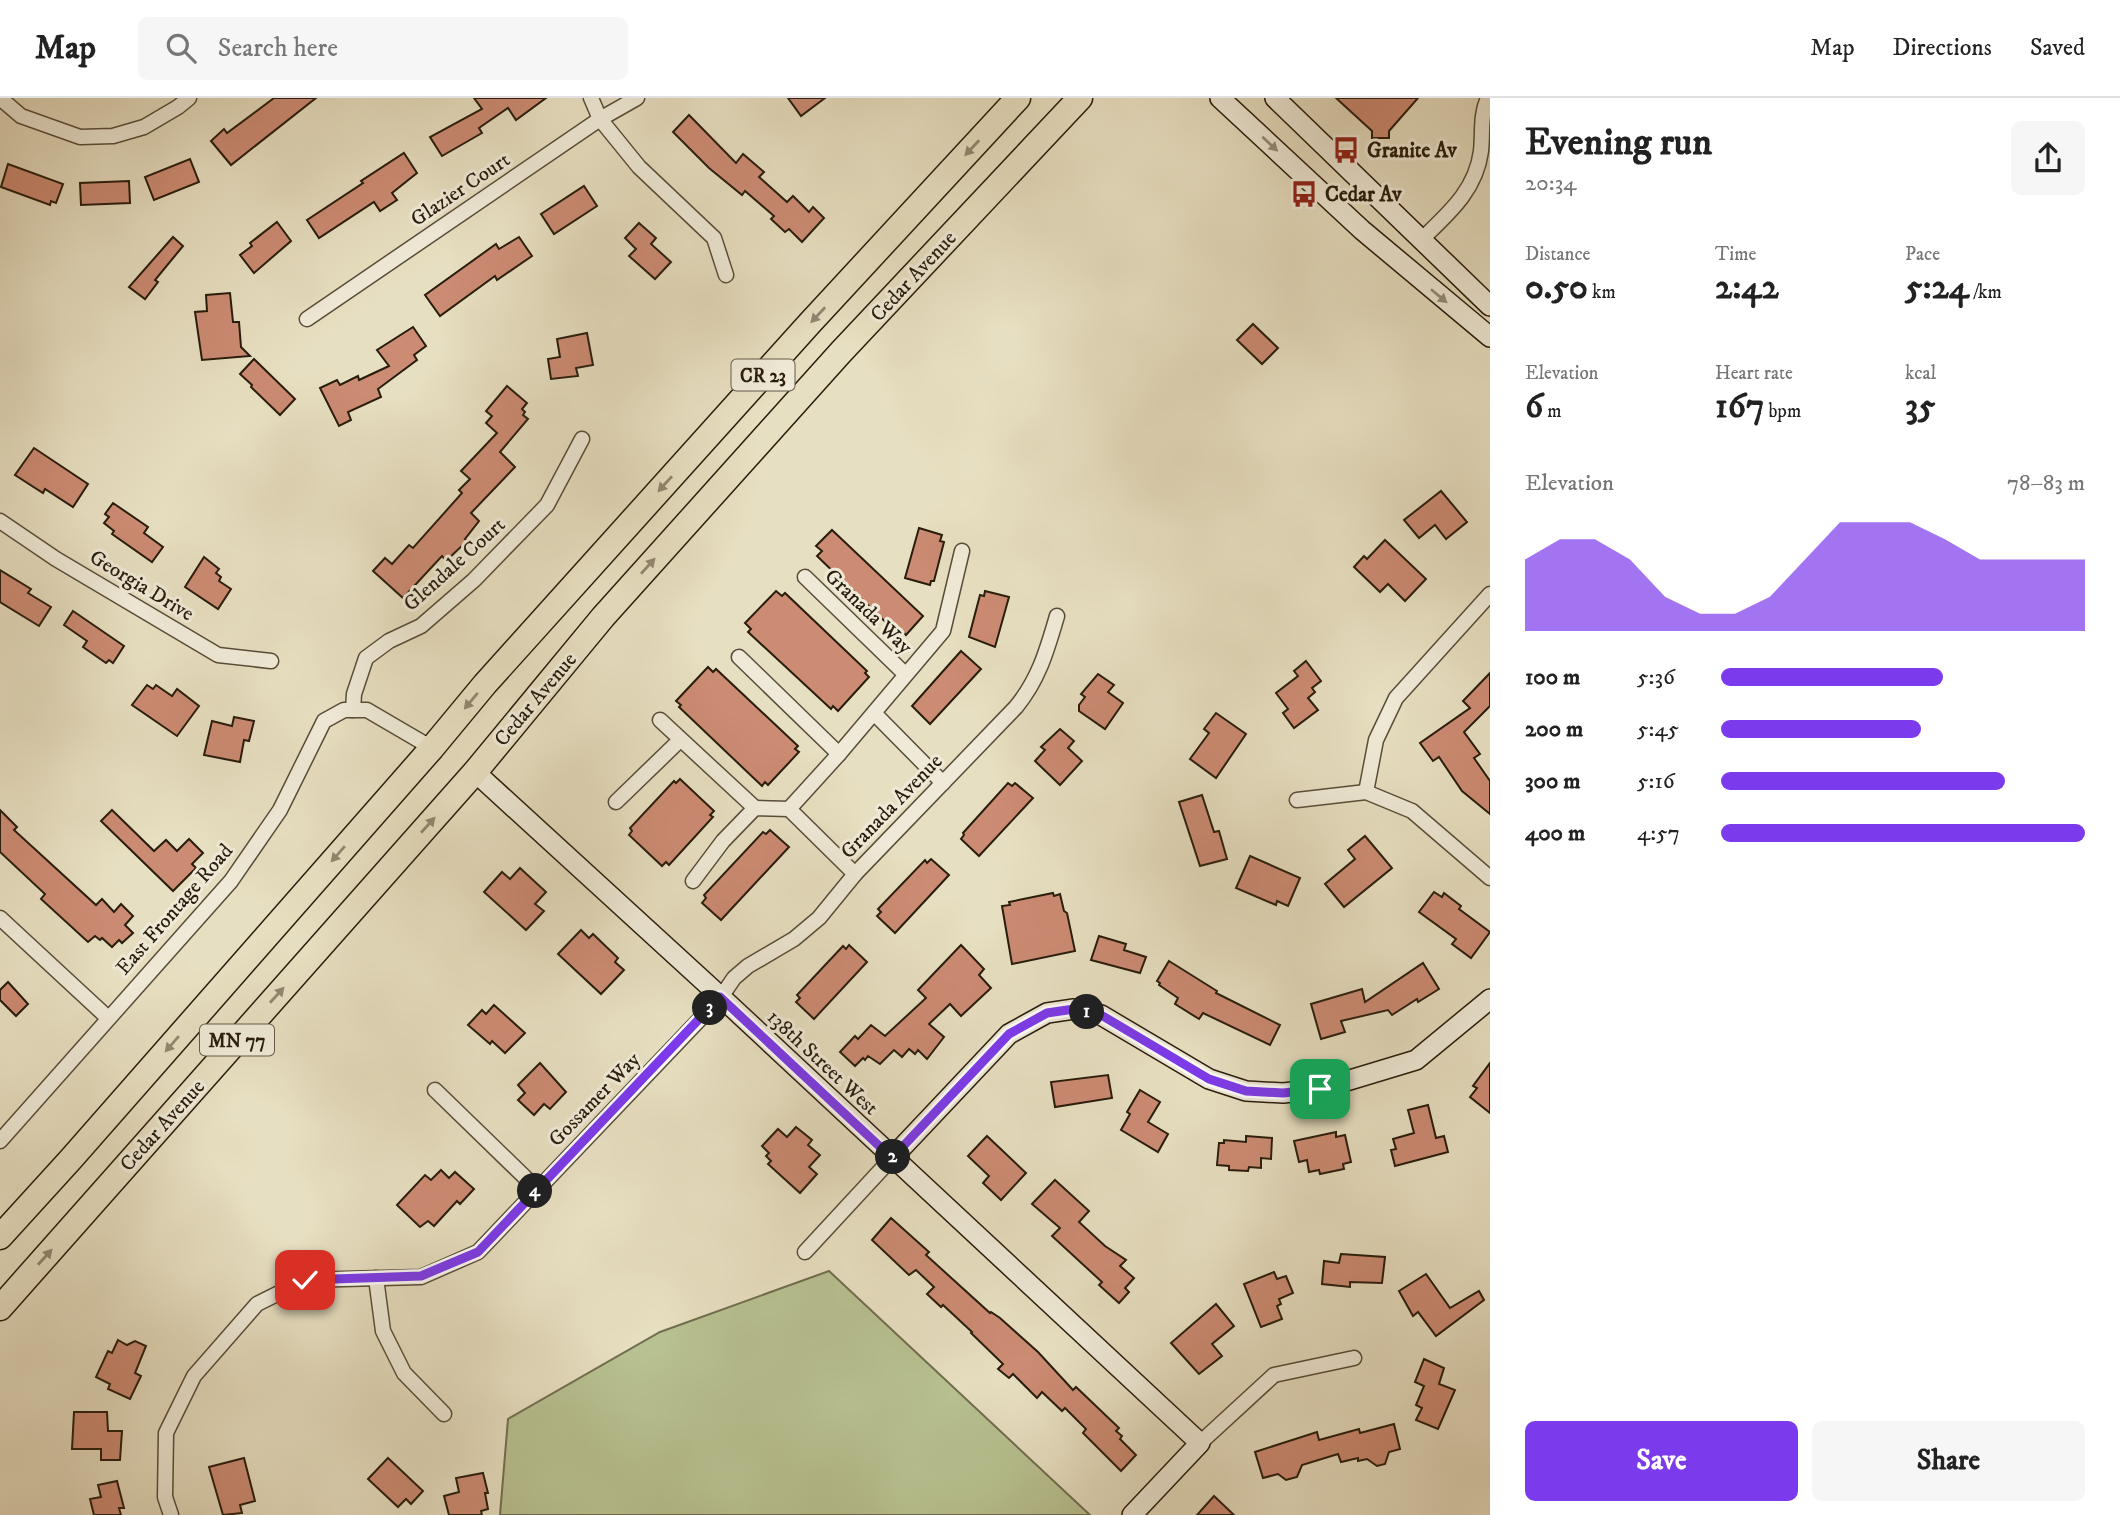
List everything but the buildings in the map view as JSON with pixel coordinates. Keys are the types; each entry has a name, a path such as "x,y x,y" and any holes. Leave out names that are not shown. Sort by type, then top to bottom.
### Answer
{"highway":[{"name":"Cedar Avenue","path":"0,1237 576,582 1018,98"},
{"name":"Cedar Avenue","path":"0,1308 475,772 603,617 824,371 1080,98"}],"street":[{"path":"0,98 21,116 80,137 113,136 144,127 189,98"},
{"path":"591,98 600,119 639,167 714,238 726,275"},
{"name":"Glazier Court","path":"307,319 600,119 637,98"},
{"path":"1220,98 1362,230 1490,337"},
{"path":"1275,98 1490,306"},
{"path":"1422,239 1462,198 1474,180 1481,147 1482,117 1488,98"},
{"name":"Glendale Court","path":"360,710 354,694 366,659 389,642 421,626 474,580 547,505 582,439"},
{"name":"Georgia Drive","path":"0,521 56,559 218,655 271,660"},
{"name":"Granada Way","path":"789,808 839,754 943,631 962,551"},
{"name":"Granada Way","path":"805,577 905,674"},
{"path":"1366,792 1376,740 1396,698 1490,593"},
{"name":"Granada Avenue","path":"720,997 748,965 788,944 807,929 855,874 1027,694 1043,666 1057,616"},
{"path":"739,657 839,754"},
{"name":"East Frontage Road","path":"0,1141 231,881 280,810 324,721 344,710 360,710"},
{"path":"360,710 432,748"},
{"path":"874,713 943,783"},
{"path":"660,720 755,808 789,808 855,874"},
{"path":"616,802 680,740"},
{"name":"138th Street West","path":"475,772 1200,1443"},
{"path":"1297,800 1366,792 1412,811 1490,878"},
{"path":"693,881 723,841 755,808"},
{"path":"0,918 108,1018"},
{"name":"Gossamer Way","path":"172,1515 165,1497 166,1433 194,1376 257,1304 305,1280 421,1276 478,1252 720,997"},
{"path":"805,1252 1009,1034 1047,1013 1074,1009 1101,1015 1209,1079 1246,1091 1283,1093 1320,1089 1416,1060 1489,1003"},
{"path":"435,1090 537,1189"},
{"path":"376,1278 383,1331 404,1373 444,1414"},
{"path":"1132,1515 1200,1443 1274,1376 1354,1358"}],"green space":[{"path":"829,1271 1090,1515 500,1515 508,1419 660,1332"}],"place":[{"name":"Granite Av","path":"1346,150"},
{"name":"Cedar Av","path":"1304,194"}],"route":[{"path":"305,1280 421,1276 478,1252 720,997 892,1158 1009,1034 1047,1013 1074,1009 1101,1015 1209,1079 1246,1091 1283,1093 1320,1089"}]}
